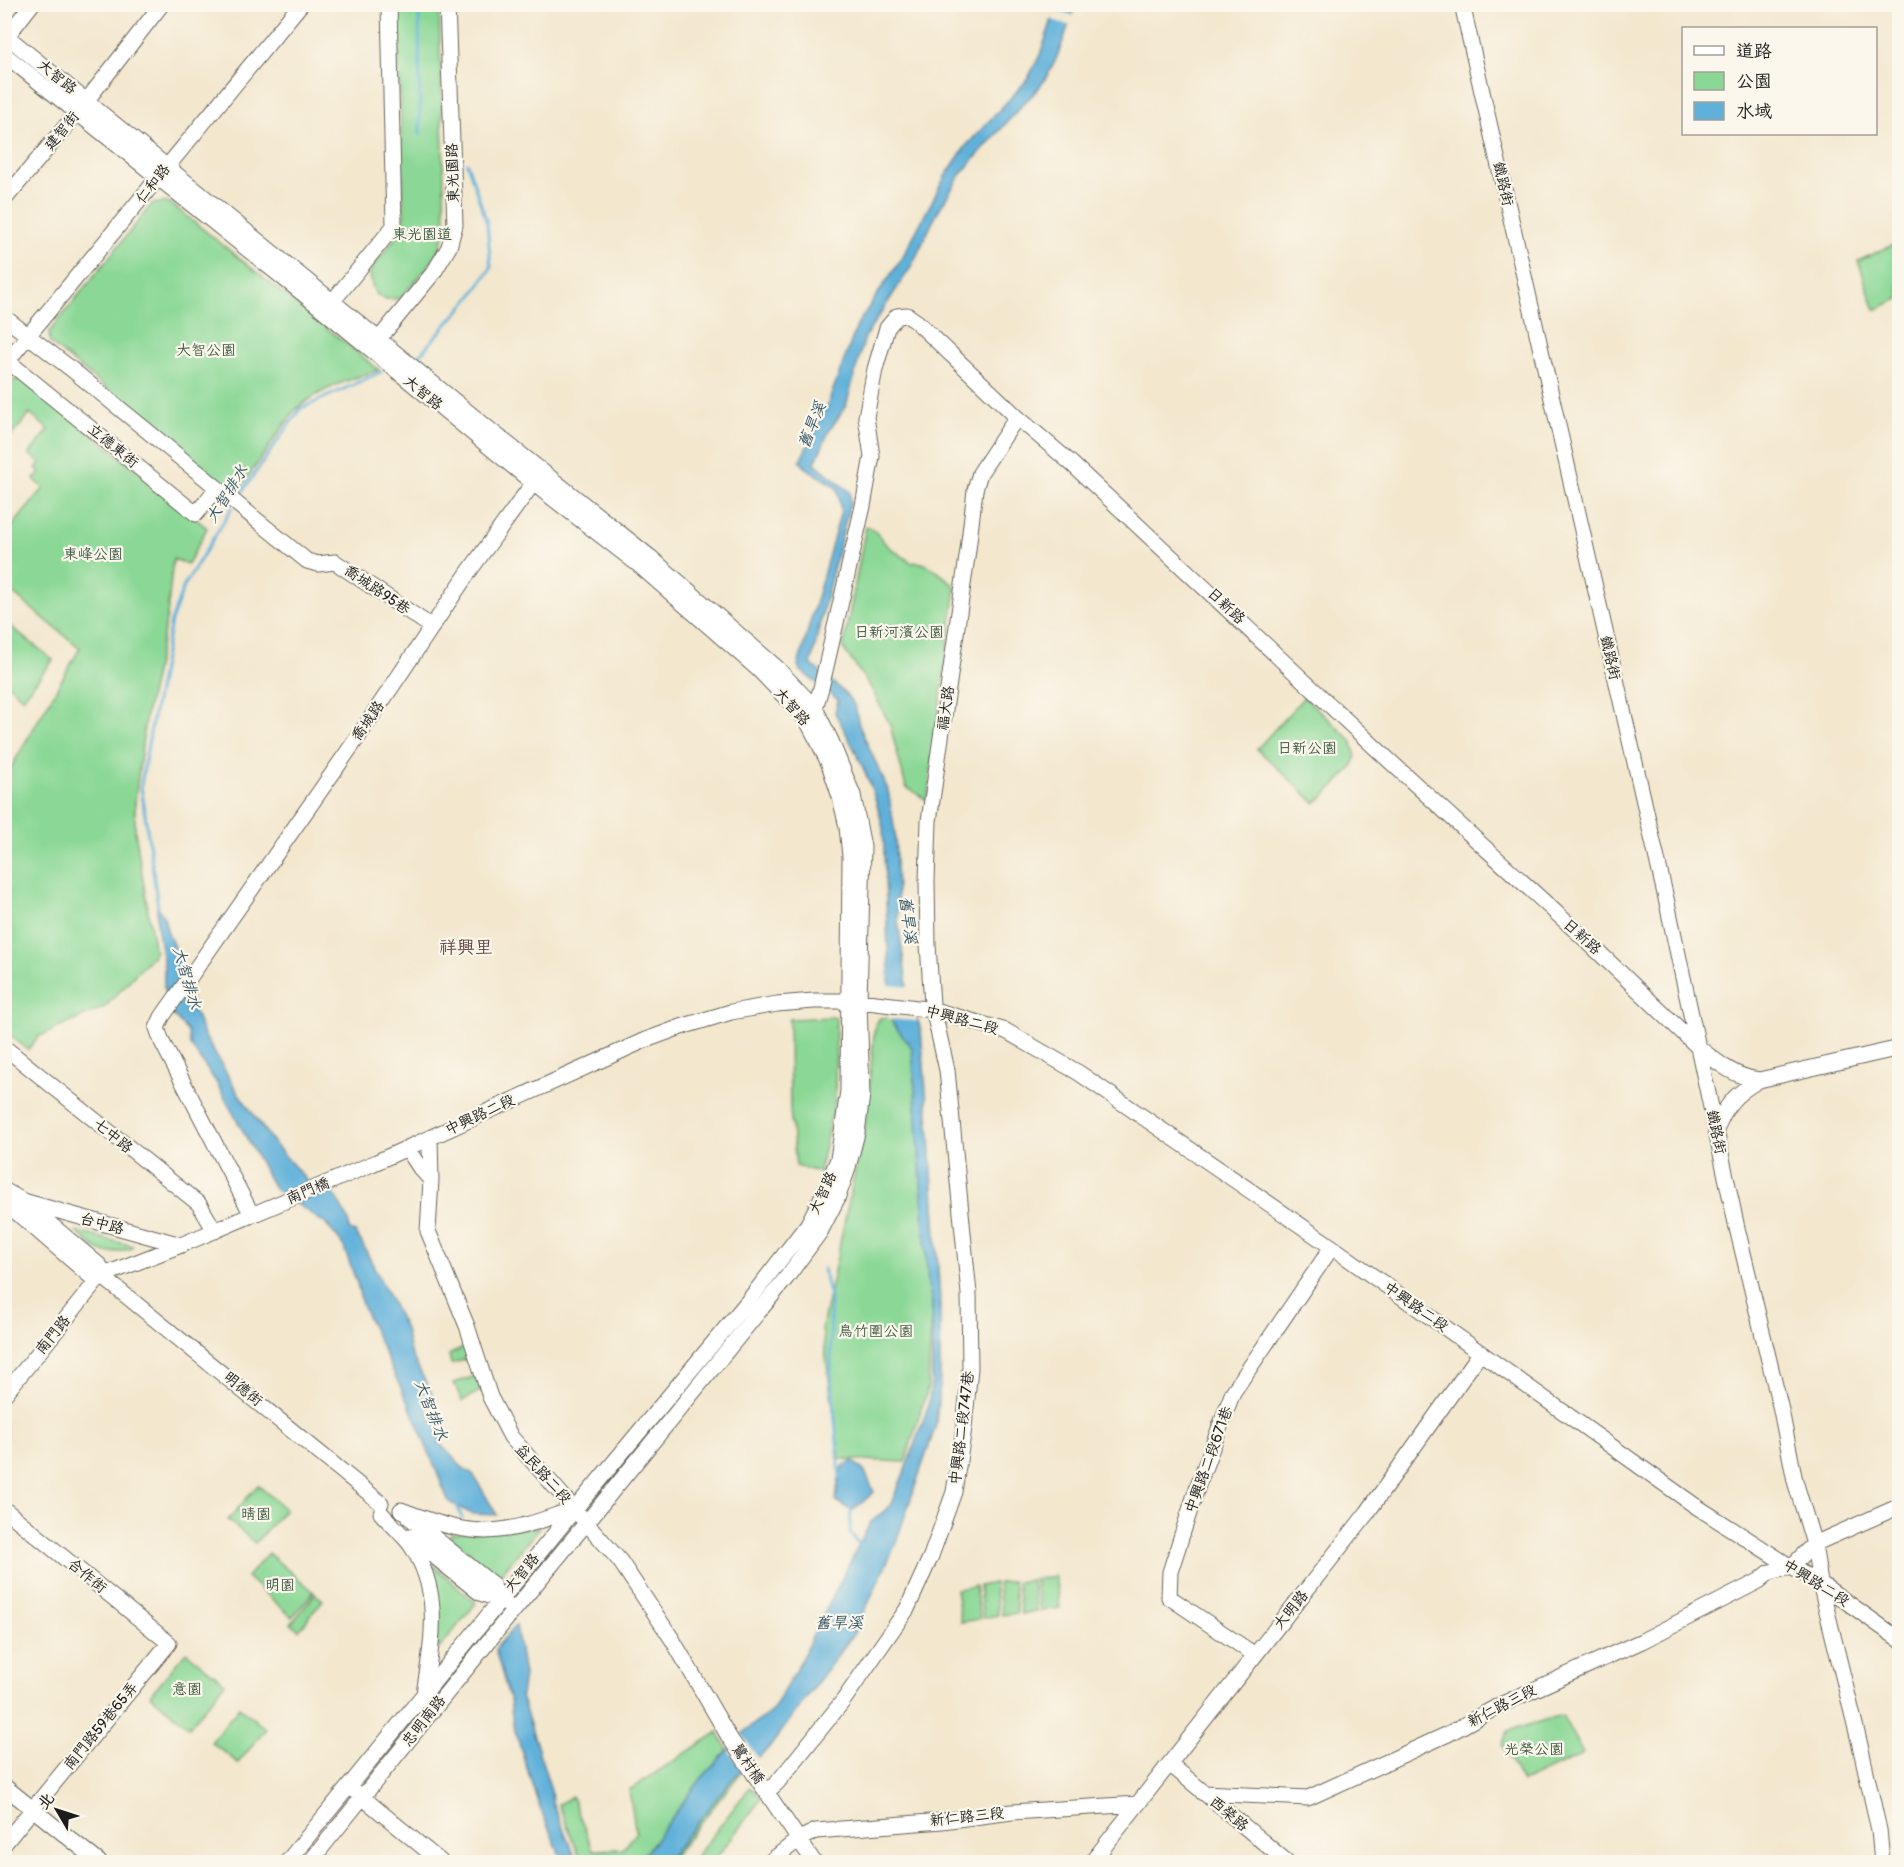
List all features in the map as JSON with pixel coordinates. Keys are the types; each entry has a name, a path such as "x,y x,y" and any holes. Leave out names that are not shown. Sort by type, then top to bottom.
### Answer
{"street":[{"path":"5,37 32,4"},
{"name":"建智街","path":"4,200 82,107 162,4"},
{"path":"328,306 394,226 396,219 392,154 389,4"},
{"name":"東光園路","path":"375,344 434,272 449,247 455,225 447,4"},
{"name":"鐵路街","path":"1462,4 1781,1410 1795,1481 1814,1544 1820,1583 1879,1830 1882,1863"},
{"name":"仁和路","path":"6,361 162,172 293,7"},
{"name":"大智路","path":"5,37 82,107 537,477 810,713 829,764 847,827 850,856 854,1001 862,1095 857,1133 847,1171 820,1232 787,1277 538,1581"},
{"name":"大智路","path":"4,54 82,107"},
{"name":"日新路","path":"810,713 823,681 863,506 872,456 866,417 880,350 891,321 897,316 908,315 1595,948 1698,1047 1732,1072 1745,1078 1759,1080"},
{"path":"4,317 221,491"},
{"name":"立德東街","path":"6,361 196,514 221,491"},
{"name":"福大路","path":"934,1010 928,945 929,821 967,561 975,490 980,473 1017,417"},
{"name":"喬城路","path":"257,1213 162,1042 158,1029 162,1017 537,477"},
{"name":"喬城路95巷","path":"221,491 307,561 318,564 335,562 432,627"},
{"name":"大智路","path":"500,1600 749,1300 808,1224 838,1160 848,1091 854,1001"},
{"name":"中興路二段","path":"355,1172 643,1041 731,1012 777,1004 854,1001 934,1010 1006,1031 1079,1073 1481,1352 1527,1390 1694,1505 1791,1568 1820,1583 1899,1640"},
{"name":"中興路二段747巷","path":"768,1791 828,1722 907,1609 933,1557 954,1492 970,1368 969,1294 954,1121 947,1070 934,1010"},
{"name":"七中路","path":"4,1047 199,1204 215,1231"},
{"path":"1716,1130 1731,1101 1740,1092 1759,1080 1899,1048"},
{"name":"益民路二段","path":"430,1138 431,1180 428,1231 467,1326 490,1397 511,1437 620,1561 665,1629 729,1737"},
{"path":"407,1148 431,1180"},
{"name":"南門橋","path":"257,1213 355,1172"},
{"name":"台中路","path":"4,1190 23,1201 100,1266 103,1277"},
{"name":"台中路","path":"23,1201 181,1245"},
{"path":"4,1207 15,1211 89,1275 103,1277 257,1213"},
{"name":"中興路二段671巷","path":"1255,1655 1169,1597 1170,1572 1198,1485 1233,1392 1332,1247"},
{"name":"南門路","path":"4,1395 91,1288 103,1277"},
{"name":"明德街","path":"103,1277 480,1593 500,1600 513,1611"},
{"name":"大明路","path":"1092,1863 1367,1513 1481,1352"},
{"name":"明德街","path":"381,1508 390,1501 492,1584 500,1600"},
{"path":"1791,1568 1814,1544 1899,1506"},
{"path":"381,1508 408,1542 428,1581 434,1622 424,1694"},
{"name":"合作街","path":"4,1509 169,1643"},
{"path":"401,1510 453,1528 491,1530 510,1529 575,1509"},
{"name":"新仁路三段","path":"1203,1793 1308,1798 1448,1734 1500,1705 1697,1614 1760,1581 1770,1572 1791,1568"},
{"name":"忠明南路","path":"310,1863 538,1581"},
{"name":"忠明南路","path":"287,1863 500,1600"},
{"name":"南門路59巷65弄","path":"4,1844 169,1643"},
{"name":"鷺村橋","path":"729,1737 768,1791"},
{"name":"西榮路","path":"1171,1765 1287,1863"},
{"path":"4,1786 99,1863"},
{"path":"350,1787 441,1863"},
{"path":"768,1791 814,1863"},
{"name":"新仁路三段","path":"799,1839 816,1831 942,1821 1012,1812 1138,1804"},
{"path":"770,1863 799,1839"}],"green space":[{"name":"東光園道","path":"397,5 439,5 445,227 440,247 429,266 401,298 386,299 376,294 370,270 399,233 404,222"},
{"name":"大智公園","path":"169,202 379,370 323,391 294,411 236,494 50,343 49,332 152,204"},
{"path":"1899,242 1899,299 1875,310 1858,261"},
{"name":"東峰公園","path":"24,378 207,528 188,564 173,559 167,616 145,720 135,802 135,831 155,953 105,1007 38,1037 28,1050 5,1031 5,778 80,648 5,587 5,535 44,488 34,479 40,472 36,468 40,463 29,454 49,430 30,414 5,443 5,387 10,381"},
{"name":"日新河濱公園","path":"866,526 890,548 912,563 923,563 929,566 956,587 927,800 906,787 890,725 871,688 843,648"},
{"path":"5,622 53,660 23,698 5,682"},
{"name":"日新公園","path":"1304,697 1351,740 1356,757 1352,768 1315,803 1257,749"},
{"path":"836,1017 835,1100 819,1172 796,1166 790,1110 789,1019"},
{"name":"鳥竹圍公園","path":"889,1017 908,1031 916,1064 932,1302 928,1387 905,1462 840,1459 822,1328 865,1125 875,1025 880,1018"},
{"path":"75,1231 133,1246 121,1251 106,1253 95,1248"},
{"path":"469,1345 473,1357 451,1364 449,1355"},
{"path":"479,1375 484,1389 462,1401 454,1383"},
{"name":"晴園","path":"258,1485 285,1509 255,1543 228,1520"},
{"path":"540,1527 499,1576 449,1537 451,1534"},
{"name":"明園","path":"268,1553 314,1592 292,1617 247,1577"},
{"path":"426,1559 476,1603 438,1650"},
{"path":"1055,1576 1060,1608 1040,1611 1035,1579"},
{"path":"1032,1580 1036,1611 1021,1614 1017,1582"},
{"path":"1013,1581 1017,1613 1002,1615 998,1583"},
{"path":"994,1583 998,1615 983,1618 979,1586"},
{"path":"975,1586 980,1619 961,1622 956,1589"},
{"path":"315,1594 323,1600 299,1630 291,1624"},
{"name":"意園","path":"186,1652 225,1683 189,1727 150,1695"},
{"path":"239,1707 266,1729 238,1763 211,1742"},
{"name":"光榮公園","path":"1562,1715 1583,1754 1522,1782 1502,1745 1508,1731"},
{"path":"718,1732 740,1774 669,1862 582,1862 558,1804 572,1797 593,1850 623,1849 636,1833 629,1790"},
{"path":"750,1787 762,1798 713,1862 692,1862"}],"water":[{"name":"舊旱溪","path":"1057,5 1075,5 1051,70 1044,82 961,174 937,213 911,267 865,337 846,406 829,431 815,463 850,492 850,504 811,664 845,693 855,706 859,725 888,790 895,832 898,921 908,991 921,1030 940,1301 940,1379 936,1425 894,1548 854,1633 770,1747 733,1778 666,1862 635,1862 646,1852 701,1779 746,1730 772,1711 795,1671 870,1523 890,1506 928,1407 932,1381 932,1302 928,1285 912,1048 891,1021 883,828 869,783 835,713 838,700 798,666 841,511 837,488 805,467 800,461 827,406 858,323 902,258 946,175 966,146 1027,80 1040,55"},
{"path":"157,906 164,917 181,964 192,1006 205,1037 237,1091 272,1141 307,1181 334,1194 349,1221 349,1230 355,1232 362,1243 405,1329 410,1352 432,1394 433,1399 426,1408 430,1417 442,1430 440,1444 463,1468 473,1474 497,1515 472,1514 449,1502 414,1416 362,1305 357,1283 343,1245 327,1225 274,1188 216,1082 190,1045 188,1032 172,1014 164,988"},
{"path":"853,1461 865,1472 874,1492 852,1511 836,1501 843,1466"},
{"path":"516,1625 524,1675 521,1696 551,1790 552,1802 576,1859 581,1862 563,1862 538,1803 513,1724 510,1701 495,1649"}],"pier":[{"path":"1053,9 1074,16 1071,26 1050,19"},
{"path":"888,985 911,987 918,1010 917,1021 888,1019"},
{"path":"742,1734 759,1760 744,1773 729,1750"}],"waterway":[{"name":"大智排水","path":"419,4 420,134"},
{"path":"414,361 471,297 491,268 487,223 467,163"},
{"name":"大智排水","path":"237,499 300,409 381,372"},
{"name":"大智排水","path":"158,907 141,786 144,766 171,621 184,586 232,508"},
{"path":"823,1269 830,1297 831,1374 840,1478"},
{"name":"大智排水","path":"456,1503 462,1518"},
{"path":"851,1509 850,1532 861,1547"}],"district":[{"name":"祥興里","path":"466,947"}]}
